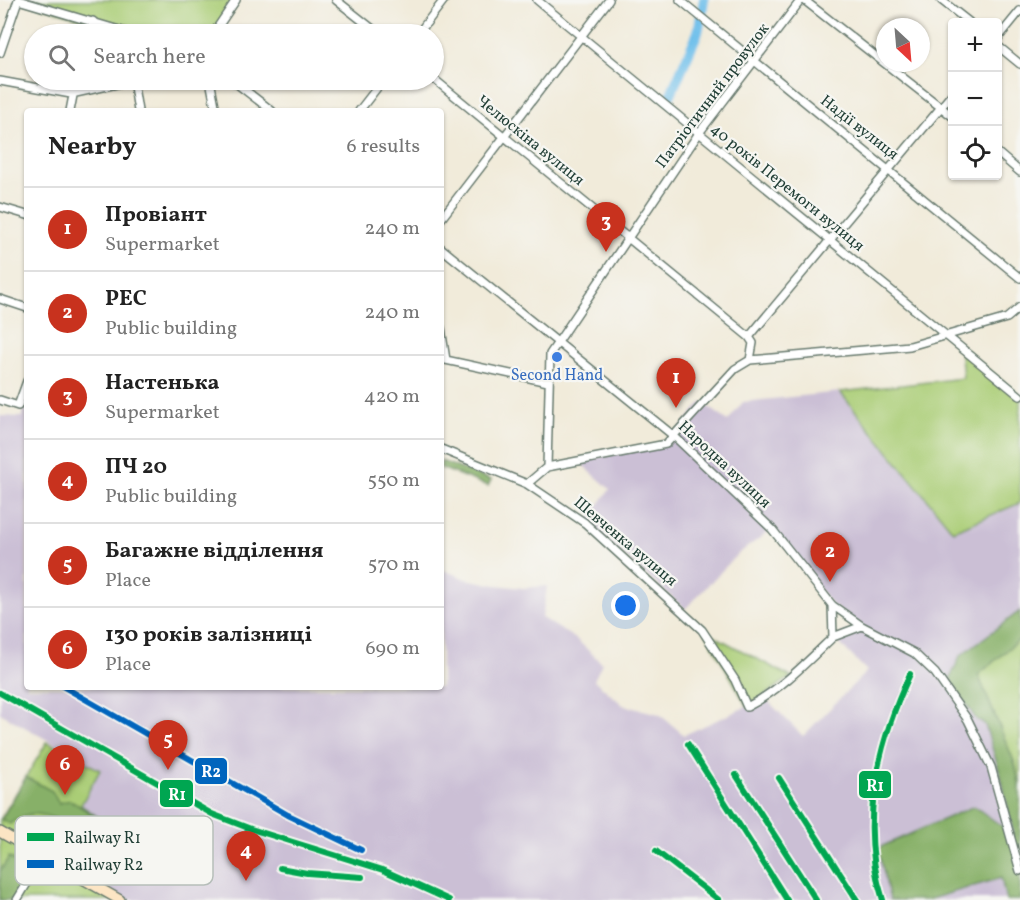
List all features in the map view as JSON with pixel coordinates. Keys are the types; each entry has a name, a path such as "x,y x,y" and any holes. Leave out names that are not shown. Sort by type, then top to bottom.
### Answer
{"main road":[{"path":"0,832 15,841"},
{"path":"92,885 120,900"}],"street":[{"path":"0,53 18,0 102,24"},
{"path":"220,24 236,0"},
{"path":"336,0 366,24"},
{"path":"426,24 444,0"},
{"name":"40 років Перемоги вулиця","path":"537,0 1020,396"},
{"path":"444,215 609,0"},
{"name":"Надії вулиця","path":"680,0 891,170 1020,278"},
{"path":"803,0 948,112"},
{"name":"Патріотичний провулок","path":"547,467 550,354 626,237 699,133 803,0"},
{"path":"941,0 964,18"},
{"path":"1002,33 1020,11"},
{"path":"1002,49 1020,64"},
{"path":"0,81 24,85"},
{"name":"Челюскіна вулиця","path":"444,87 749,338"},
{"path":"49,90 71,94 89,90"},
{"path":"70,108 72,90"},
{"path":"135,90 138,108"},
{"path":"212,90 215,108"},
{"path":"245,90 268,108"},
{"path":"360,108 375,90"},
{"path":"750,360 753,343 749,338 948,99"},
{"path":"1002,156 1020,172"},
{"path":"0,207 24,214"},
{"name":"Народна вулиця","path":"444,250 675,437 772,529 832,605 862,626 914,653 935,674 968,720 991,767 1020,871"},
{"path":"0,299 24,307"},
{"path":"527,484 547,467 666,444 675,437 702,402 735,369 750,360 910,346 1007,318 1020,307"},
{"path":"444,359 548,382"},
{"path":"0,400 18,406 24,389"},
{"name":"Шевченка вулиця","path":"444,450 527,484 585,523 682,609 702,630 735,680 747,707 765,698 791,677 833,637"},
{"path":"832,605 833,637 862,626"},
{"path":"17,900 26,885"}],"shaded area":[{"path":"840,392 953,531 1020,503 1020,639 978,675 1020,787 1020,900 124,900 98,885 213,885 213,816 80,816 81,805 100,770 0,713 0,416 22,417 24,409 24,690 444,690 444,570 466,579 496,585 523,588 547,586 542,618 576,639 602,663 594,680 623,705 659,714 684,735 765,698 803,736 867,671 833,637 861,626 832,605 772,529 738,554 685,609 586,522 610,489 578,461 666,444 702,402 728,421 743,402"}],"green space":[{"path":"18,0 236,0 220,24 99,24"},
{"path":"960,346 1020,396 1020,503 953,531 840,392 963,378"},
{"path":"444,462 491,480 488,486 444,469"},
{"path":"1020,611 1020,639 978,675 1015,764 1020,787 1020,900 1006,900 1001,878 927,900 890,900 878,848 974,806 1014,835 1001,776 985,725 976,719 950,679 960,656"},
{"path":"705,631 791,677 747,707"},
{"path":"1020,639 1020,787 1015,764 978,675"},
{"path":"47,742 100,770 81,805 97,816 15,816 15,838 0,829 0,820"},
{"path":"26,777 52,791 59,803 70,800 95,816 32,814 15,816 15,820 10,824 1,819"},
{"path":"0,835 15,843 15,885 88,885 115,900 0,900"},
{"path":"9,857 15,860 15,885 23,885 14,900 0,900 0,871"}],"waterway":[{"path":"670,96 698,32 704,0"}],"rail line":[{"name":"R1","path":"883,900 872,842 875,785 888,728 910,674"},
{"name":"R2","path":"69,690 288,815 361,850"},
{"name":"R1","path":"0,693 212,814 251,829 383,870 449,900"},
{"name":"R1","path":"688,744 787,900"},
{"name":"R1","path":"736,775 816,900"},
{"name":"R1","path":"779,778 857,900"},
{"name":"R1","path":"656,851 719,900"},
{"name":"R1","path":"280,868 307,873 362,877"}],"place":[{"name":"Настенька","path":"606,252"},
{"name":"Second Hand","path":"557,357"},
{"name":"Провіант","path":"676,408"},
{"name":"РЕС","path":"830,582"},
{"name":"Багажне відділення","path":"168,770"},
{"name":"130 років залізниці","path":"65,795"},
{"name":"ПЧ 20","path":"246,881"}]}
